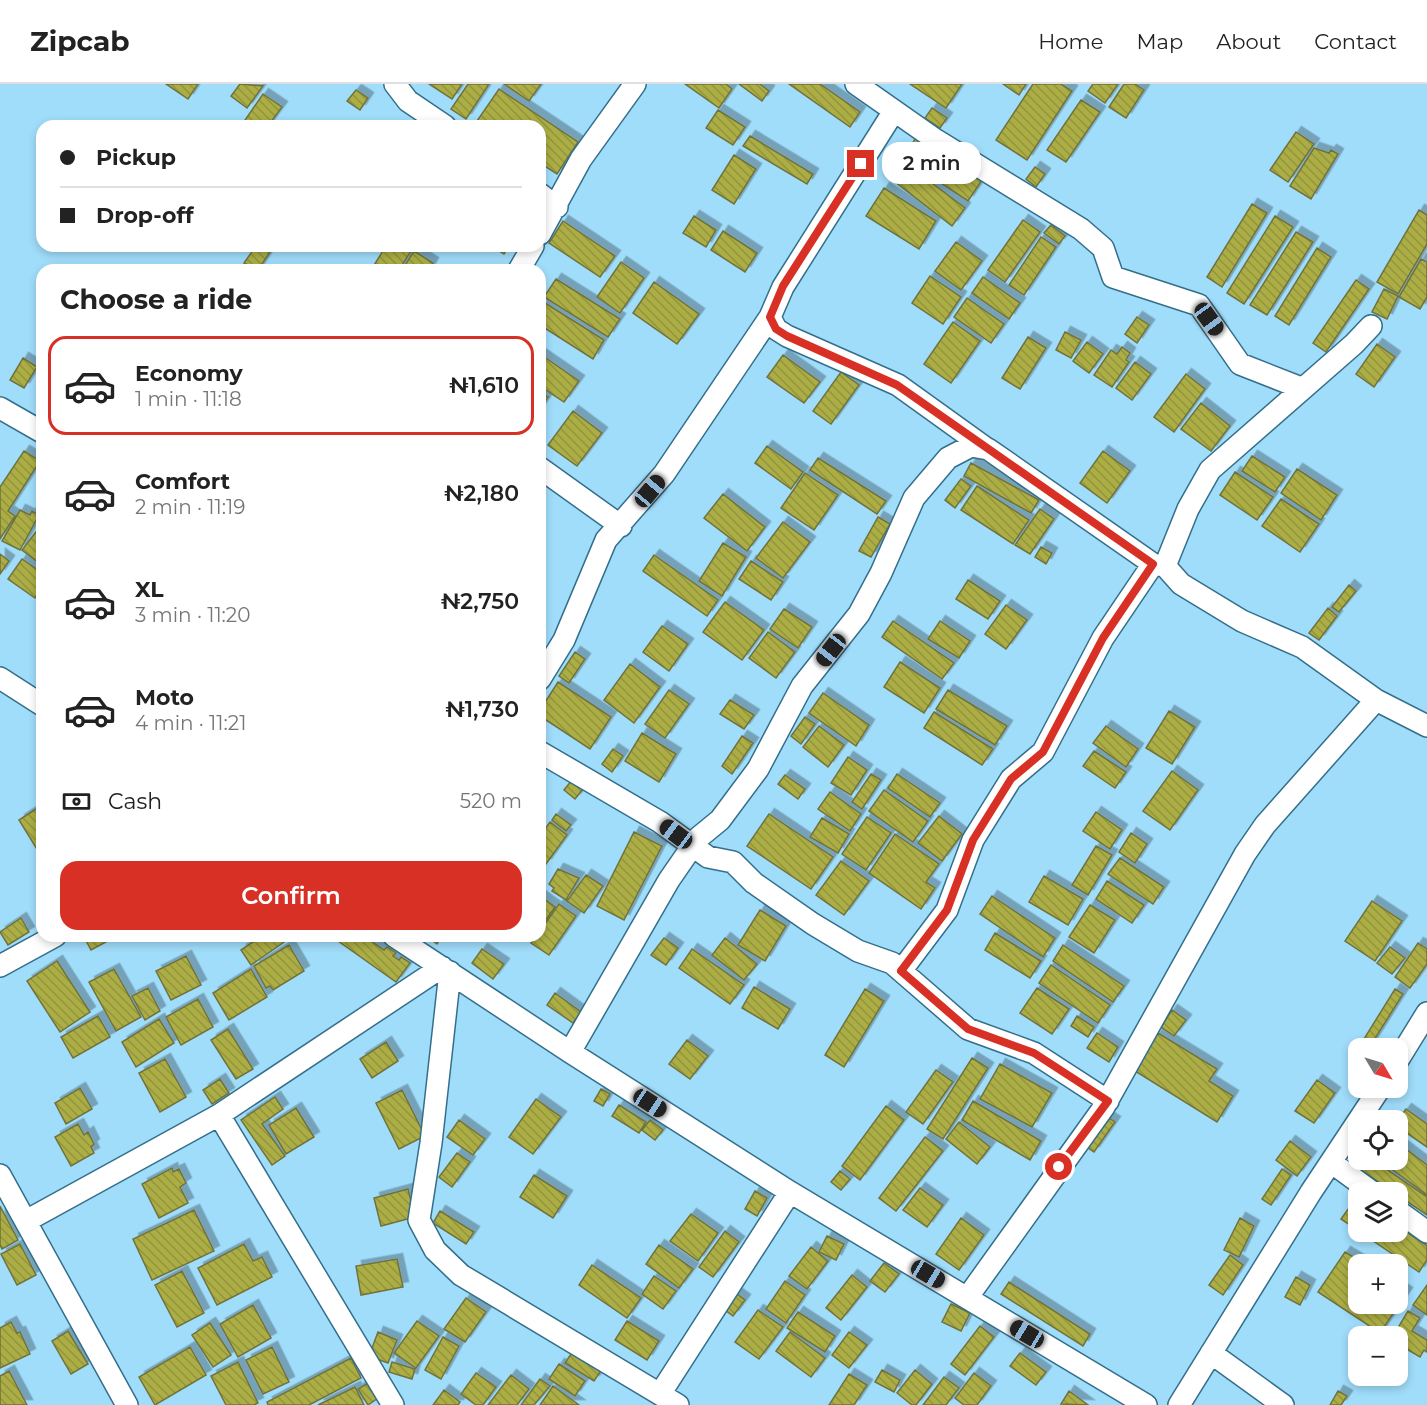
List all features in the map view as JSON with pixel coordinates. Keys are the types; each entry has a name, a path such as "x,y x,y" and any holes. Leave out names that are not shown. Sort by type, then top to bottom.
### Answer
{"street":[{"path":"395,84 408,101 436,120"},
{"path":"546,224 581,159 635,84"},
{"path":"856,84 936,140 1081,229 1103,248 1113,277 1199,305 1240,364 1286,380 1301,388"},
{"path":"546,669 564,640 606,540 621,526 664,474 770,317 783,286 894,111"},
{"path":"546,199 557,207"},
{"path":"770,317 776,329 787,336 897,385 1159,565 1181,584 1242,621 1302,647 1376,700 1427,726"},
{"path":"901,971 947,910 973,840 1011,779 1043,752 1103,638 1159,565 1210,470 1354,344 1371,326"},
{"path":"0,408 36,429"},
{"path":"570,1052 669,880 698,838 720,820 758,769 802,686 859,614 881,573 914,498 948,458 971,446 988,449"},
{"path":"546,472 621,526"},
{"path":"2,681 36,701"},
{"path":"967,1298 1108,1101 1245,854 1265,825 1376,700"},
{"path":"546,756 660,822 708,857 733,862 754,883 813,924 858,951 892,963 968,1029 1034,1053 1108,1101"},
{"path":"0,966 44,942"},
{"path":"403,942 570,1052 790,1192 1146,1405"},
{"path":"26,1221 219,1115 446,970"},
{"path":"446,970 431,1143 419,1220 435,1250 461,1275 678,1405"},
{"path":"1408,1044 1427,1013"},
{"path":"1179,1405 1373,1098"},
{"path":"219,1115 393,1405"},
{"path":"1331,1162 1358,1182"},
{"path":"0,1175 128,1405"},
{"path":"660,1394 790,1192"},
{"path":"1408,1218 1427,1232"},
{"path":"1211,1353 1283,1405"}],"building":[{"path":"166,84 198,84 188,99"},
{"path":"240,84 263,86 247,108 231,96"},
{"path":"429,84 462,84 452,99"},
{"path":"468,84 489,84 466,119 451,109"},
{"path":"504,84 541,84 529,101"},
{"path":"685,84 726,84 732,89 719,108"},
{"path":"739,84 760,84 769,91 762,101"},
{"path":"789,84 820,84 860,112 850,127"},
{"path":"910,84 962,84 946,108"},
{"path":"1003,84 1026,84 1019,95"},
{"path":"1033,84 1061,84 1072,91 1027,160 996,140"},
{"path":"1093,84 1118,84 1105,103 1088,91"},
{"path":"1124,84 1135,84 1144,90 1126,118 1109,107"},
{"path":"499,89 545,120 478,120"},
{"path":"356,90 368,98 360,110 347,101"},
{"path":"263,94 282,107 272,120 245,120"},
{"path":"1081,100 1100,112 1066,162 1047,150"},
{"path":"932,108 947,118 940,128 925,118"},
{"path":"718,110 745,127 733,145 706,128"},
{"path":"546,121 578,142 557,174 546,167"},
{"path":"1296,132 1314,144 1288,182 1270,170"},
{"path":"750,136 813,174 807,184 743,146"},
{"path":"917,136 982,180 968,201 903,158"},
{"path":"1314,148 1329,153 1331,150 1338,154 1311,199 1290,186"},
{"path":"734,155 756,169 734,204 712,190"},
{"path":"903,161 965,208 952,226 890,178"},
{"path":"1035,167 1045,174 1036,187 1026,179"},
{"path":"884,188 936,221 919,249 866,216"},
{"path":"1252,204 1267,213 1222,287 1207,277"},
{"path":"1419,210 1427,215 1427,244 1398,294 1377,282"},
{"path":"694,216 716,230 706,247 683,233"},
{"path":"1275,216 1293,227 1244,304 1227,293"},
{"path":"1023,220 1040,232 1005,282 988,270"},
{"path":"563,221 615,256 600,277 549,243"},
{"path":"1051,225 1065,236 1059,244 1044,233"},
{"path":"723,231 757,253 745,272 711,250"},
{"path":"1296,232 1313,242 1267,315 1250,305"},
{"path":"1041,237 1056,247 1024,295 1009,285"},
{"path":"956,242 982,261 961,290 935,271"},
{"path":"1317,248 1331,257 1289,325 1275,316"},
{"path":"252,252 270,252 262,264 244,263"},
{"path":"382,252 410,252 403,264 375,264"},
{"path":"413,252 433,263 432,264 406,264"},
{"path":"1421,259 1427,262 1427,297 1420,309 1399,297"},
{"path":"621,262 644,278 620,313 597,297"},
{"path":"930,276 961,297 943,324 912,303"},
{"path":"983,277 1020,303 1009,319 972,293"},
{"path":"556,279 620,319 608,337 546,298 546,294"},
{"path":"1356,280 1369,289 1326,352 1313,343"},
{"path":"654,282 699,314 677,344 633,313"},
{"path":"1384,289 1398,296 1387,319 1372,312"},
{"path":"967,298 1004,324 991,343 954,317"},
{"path":"546,304 604,340 593,359 546,329"},
{"path":"1137,317 1149,325 1137,343 1125,334"},
{"path":"953,322 980,341 951,383 924,364"},
{"path":"1065,332 1081,340 1071,358 1056,350"},
{"path":"1028,337 1046,348 1020,389 1002,378"},
{"path":"1087,342 1103,354 1089,373 1073,361"},
{"path":"1377,344 1395,357 1374,387 1356,374"},
{"path":"1122,347 1130,353 1126,360 1129,362 1112,387 1094,375 1111,350 1117,354"},
{"path":"783,355 820,382 804,403 767,377"},
{"path":"23,358 36,366 24,388 10,380"},
{"path":"546,358 579,381 564,402 546,390"},
{"path":"1135,362 1151,374 1132,400 1116,388"},
{"path":"841,372 859,385 831,424 813,411"},
{"path":"1186,374 1205,389 1174,432 1154,417"},
{"path":"1201,403 1230,426 1211,451 1181,429"},
{"path":"573,411 602,433 577,466 548,445"},
{"path":"767,446 803,472 791,489 755,463"},
{"path":"24,451 36,458 36,467 8,511 15,516 0,539 0,487"},
{"path":"1103,451 1130,471 1107,503 1080,483"},
{"path":"1252,456 1285,477 1275,492 1242,471"},
{"path":"818,458 886,501 877,514 810,470"},
{"path":"971,463 1039,500 1031,513 964,476"},
{"path":"1297,469 1337,495 1321,520 1281,493"},
{"path":"1235,472 1273,497 1257,520 1220,495"},
{"path":"805,473 838,495 814,530 781,508"},
{"path":"961,479 971,486 955,508 945,500"},
{"path":"977,486 1029,520 1013,544 961,510"},
{"path":"723,494 765,527 747,551 704,518"},
{"path":"1281,499 1319,524 1300,552 1262,526"},
{"path":"1040,509 1054,519 1030,554 1015,545"},
{"path":"20,510 30,515 32,511 36,513 36,521 20,550 2,541"},
{"path":"878,517 890,524 871,557 859,551"},
{"path":"783,522 810,542 783,578 756,558"},
{"path":"36,532 36,561 22,550"},
{"path":"723,543 746,557 722,596 699,581"},
{"path":"1041,547 1052,553 1046,564 1035,557"},
{"path":"0,554 9,561 0,574"},
{"path":"654,555 718,600 707,616 643,571"},
{"path":"22,559 36,569 36,597 35,598 8,579"},
{"path":"751,561 783,582 771,600 739,579"},
{"path":"968,580 1000,601 988,619 956,599"},
{"path":"1349,585 1356,591 1339,612 1332,607"},
{"path":"725,602 764,630 742,660 703,632"},
{"path":"1006,605 1027,620 1006,649 985,634"},
{"path":"1328,608 1337,616 1319,640 1309,633"},
{"path":"784,609 812,627 798,648 770,629"},
{"path":"893,621 954,663 942,679 882,637"},
{"path":"940,621 970,641 959,658 928,639"},
{"path":"662,626 688,644 669,671 643,652"},
{"path":"768,632 795,652 776,678 749,658"},
{"path":"575,652 585,659 569,683 559,676"},
{"path":"900,662 940,688 924,713 884,687"},
{"path":"630,664 660,687 634,723 604,700"},
{"path":"558,682 611,717 590,749 546,720 546,701"},
{"path":"669,690 689,704 665,738 645,724"},
{"path":"948,690 1007,726 995,745 936,709"},
{"path":"823,693 869,725 856,746 809,713"},
{"path":"730,700 754,715 744,729 720,714"},
{"path":"1169,711 1195,727 1172,764 1146,748"},
{"path":"934,712 993,749 982,765 924,728"},
{"path":"805,717 815,724 801,744 791,736"},
{"path":"819,726 844,745 828,767 803,747"},
{"path":"1106,726 1138,749 1126,767 1093,743"},
{"path":"642,733 676,754 659,782 625,761"},
{"path":"742,736 753,743 732,774 722,766"},
{"path":"613,749 623,756 612,772 602,764"},
{"path":"1094,751 1126,772 1115,788 1083,766"},
{"path":"848,757 867,770 851,795 831,783"},
{"path":"1172,771 1198,790 1170,830 1143,811"},
{"path":"871,774 881,780 862,809 852,802"},
{"path":"897,774 940,803 930,817 888,788"},
{"path":"785,775 805,789 798,799 778,784"},
{"path":"572,780 583,789 575,799 564,790"},
{"path":"884,790 928,821 913,842 869,811"},
{"path":"830,792 861,814 850,831 818,809"},
{"path":"36,809 36,848 19,820"},
{"path":"1096,812 1122,830 1110,849 1083,831"},
{"path":"556,814 571,825 566,831 552,820"},
{"path":"769,814 833,857 811,889 747,846"},
{"path":"939,816 962,834 942,861 918,843"},
{"path":"867,817 891,833 866,870 842,854"},
{"path":"822,818 849,834 838,853 810,837"},
{"path":"550,822 567,835 546,864 546,828"},
{"path":"634,832 662,846 624,920 597,906"},
{"path":"1131,833 1147,844 1135,863 1119,852"},
{"path":"895,834 939,864 926,882 935,888 921,909 869,873"},
{"path":"1096,846 1112,855 1088,895 1072,885"},
{"path":"1120,858 1164,887 1153,904 1108,874"},
{"path":"841,861 869,881 844,915 816,895"},
{"path":"558,869 579,878 566,900 552,891 554,888 549,884"},
{"path":"586,875 603,886 584,913 567,901"},
{"path":"1044,876 1083,899 1068,925 1029,902"},
{"path":"1107,881 1144,905 1132,923 1096,899"},
{"path":"992,896 1055,938 1043,957 980,914"},
{"path":"546,900 555,907 546,920"},
{"path":"1372,901 1402,921 1375,961 1345,941"},
{"path":"559,904 576,916 549,955 531,943 546,942 546,922"},
{"path":"1090,905 1115,920 1094,953 1069,937"},
{"path":"760,910 786,926 765,961 738,945"},
{"path":"21,918 29,932 8,945 0,932"},
{"path":"995,933 1041,961 1030,978 985,950"},
{"path":"664,938 678,948 666,965 651,955"},
{"path":"725,938 757,964 744,980 712,955"},
{"path":"87,942 106,942 91,950"},
{"path":"253,942 284,942 251,965 241,950"},
{"path":"339,942 373,942 384,950 387,947 396,953 393,956 399,960 401,957 410,963 396,982"},
{"path":"1418,943 1427,949 1427,964 1410,988 1395,977"},
{"path":"289,945 304,971 273,990 270,986 266,988 254,966"},
{"path":"1063,945 1124,986 1113,1002 1053,961"},
{"path":"1390,947 1405,958 1392,974 1377,963"},
{"path":"482,949 504,964 493,979 472,963"},
{"path":"692,949 744,985 730,1004 679,968"},
{"path":"186,956 201,985 171,1000 156,971"},
{"path":"57,961 90,1012 60,1032 27,981"},
{"path":"1051,965 1110,1005 1098,1023 1039,983"},
{"path":"114,969 141,1017 116,1031 89,982"},
{"path":"251,969 267,997 229,1020 213,993"},
{"path":"754,987 790,1009 778,1029 742,1008"},
{"path":"148,988 160,1011 145,1020 132,996"},
{"path":"1037,988 1069,1009 1052,1034 1020,1013"},
{"path":"865,989 884,1001 844,1067 825,1055"},
{"path":"1395,989 1403,994 1375,1038 1365,1038"},
{"path":"555,993 581,1012 573,1023 547,1005"},
{"path":"198,999 213,1027 181,1045 166,1017"},
{"path":"1172,1010 1186,1020 1174,1036 1161,1027"},
{"path":"98,1016 110,1037 73,1058 61,1037"},
{"path":"1077,1016 1094,1027 1088,1037 1071,1026"},
{"path":"159,1019 174,1043 136,1067 122,1042"},
{"path":"228,1029 253,1069 236,1079 211,1040"},
{"path":"1097,1033 1118,1047 1109,1062 1087,1048"},
{"path":"1158,1033 1217,1069 1209,1081 1233,1096 1217,1122 1135,1071"},
{"path":"687,1040 708,1056 690,1079 669,1064"},
{"path":"386,1042 398,1061 372,1078 360,1059"},
{"path":"972,1058 988,1068 943,1139 927,1129"},
{"path":"165,1059 186,1097 160,1112 139,1073"},
{"path":"1000,1064 1052,1093 1032,1127 980,1099"},
{"path":"936,1070 953,1082 923,1124 906,1112"},
{"path":"220,1079 229,1093 212,1104 203,1090"},
{"path":"1317,1080 1335,1093 1314,1123 1295,1111"},
{"path":"80,1088 92,1109 66,1124 55,1103"},
{"path":"601,1089 610,1094 603,1106 594,1101"},
{"path":"402,1090 425,1136 399,1149 376,1103"},
{"path":"275,1097 283,1109 262,1124 285,1156 272,1165 241,1120"},
{"path":"536,1099 561,1117 533,1154 509,1137"},
{"path":"973,1101 1041,1141 1030,1160 962,1120"},
{"path":"619,1105 646,1122 639,1133 612,1116"},
{"path":"886,1106 904,1120 860,1180 842,1166"},
{"path":"296,1108 314,1137 286,1154 269,1125"},
{"path":"1408,1110 1427,1124 1427,1147 1408,1134"},
{"path":"1103,1114 1115,1122 1094,1152 1082,1144"},
{"path":"459,1120 485,1139 473,1155 447,1137"},
{"path":"650,1120 663,1130 655,1140 642,1130"},
{"path":"959,1122 990,1147 977,1164 946,1139"},
{"path":"78,1124 84,1135 88,1132 94,1144 91,1147 94,1153 71,1166 55,1137"},
{"path":"925,1137 943,1151 896,1211 879,1198"},
{"path":"1290,1141 1311,1157 1297,1176 1276,1160"},
{"path":"1408,1150 1427,1165 1427,1195 1393,1170 1408,1170"},
{"path":"457,1153 470,1162 452,1187 439,1177"},
{"path":"172,1168 173,1172 179,1169 186,1183 180,1187 188,1203 159,1218 142,1184"},
{"path":"1282,1169 1291,1175 1271,1205 1262,1199"},
{"path":"1361,1170 1388,1170 1405,1182 1379,1182"},
{"path":"840,1171 850,1179 841,1190 831,1182"},
{"path":"534,1175 567,1196 553,1218 520,1197"},
{"path":"1408,1184 1427,1197 1427,1215 1408,1202"},
{"path":"920,1188 943,1205 927,1227 903,1210"},
{"path":"408,1189 415,1217 381,1226 374,1198"},
{"path":"755,1191 767,1198 757,1216 745,1209"},
{"path":"0,1206 18,1240 2,1249 0,1245"},
{"path":"1348,1209 1348,1224 1341,1219"},
{"path":"194,1210 214,1251 152,1280 133,1239"},
{"path":"440,1211 474,1232 466,1244 433,1223"},
{"path":"691,1214 718,1233 698,1261 670,1241"},
{"path":"961,1218 984,1235 959,1270 936,1254"},
{"path":"1240,1218 1254,1226 1239,1257 1224,1250"},
{"path":"725,1231 739,1242 713,1277 699,1267"},
{"path":"1408,1233 1427,1246 1427,1260 1419,1272 1408,1265 1408,1254 1392,1254 1375,1242 1408,1242"},
{"path":"827,1236 844,1244 836,1260 819,1252"},
{"path":"20,1244 36,1275 17,1285 1,1254"},
{"path":"244,1244 253,1261 262,1257 272,1277 217,1305 198,1268"},
{"path":"659,1245 693,1269 679,1288 646,1264"},
{"path":"811,1247 828,1261 807,1289 789,1276"},
{"path":"1345,1252 1348,1254 1348,1312 1318,1292"},
{"path":"1230,1255 1243,1265 1223,1295 1209,1285"},
{"path":"397,1259 403,1287 361,1295 356,1266"},
{"path":"884,1263 899,1274 885,1292 870,1281"},
{"path":"592,1265 641,1298 627,1318 579,1285"},
{"path":"182,1271 204,1313 177,1327 155,1285"},
{"path":"852,1275 867,1287 841,1320 826,1308"},
{"path":"654,1276 676,1291 663,1309 642,1294"},
{"path":"1296,1277 1310,1285 1300,1305 1285,1297"},
{"path":"785,1281 805,1295 786,1323 766,1309"},
{"path":"1009,1282 1090,1334 1083,1346 1001,1294"},
{"path":"1427,1285 1427,1315 1413,1305"},
{"path":"733,1291 745,1300 733,1316 721,1307"},
{"path":"466,1298 486,1312 465,1342 444,1329"},
{"path":"951,1304 970,1313 961,1331 942,1322"},
{"path":"253,1305 271,1338 238,1357 220,1324"},
{"path":"758,1310 783,1327 759,1359 735,1342"},
{"path":"1408,1311 1420,1318 1412,1331 1427,1340 1427,1352 1424,1350 1420,1357 1408,1350 1408,1326 1399,1326"},
{"path":"798,1312 835,1336 825,1352 787,1328"},
{"path":"1351,1314 1393,1314 1385,1326 1369,1326"},
{"path":"417,1321 439,1336 416,1368 394,1353"},
{"path":"627,1321 659,1341 647,1360 615,1340"},
{"path":"11,1322 17,1333 20,1332 30,1354 0,1368 0,1328"},
{"path":"210,1323 231,1355 213,1367 192,1335"},
{"path":"980,1326 994,1337 965,1375 951,1364"},
{"path":"68,1331 88,1364 71,1374 52,1341"},
{"path":"378,1332 397,1340 388,1363 369,1356"},
{"path":"790,1332 825,1358 811,1377 776,1351"},
{"path":"849,1332 867,1345 849,1368 832,1355"},
{"path":"443,1337 459,1346 441,1379 425,1370"},
{"path":"190,1347 206,1375 155,1405 139,1377"},
{"path":"272,1347 289,1382 263,1394 246,1360"},
{"path":"573,1351 602,1369 594,1381 565,1363"},
{"path":"1020,1353 1046,1372 1036,1385 1010,1366"},
{"path":"351,1358 361,1378 309,1405 268,1405 267,1402"},
{"path":"238,1362 258,1403 254,1405 226,1405 211,1376"},
{"path":"392,1362 415,1369 412,1379 389,1372"},
{"path":"559,1364 585,1381 575,1396 549,1379"},
{"path":"882,1370 900,1380 894,1392 875,1382"},
{"path":"915,1370 932,1384 916,1405 912,1405 897,1393"},
{"path":"9,1371 27,1405 0,1405 0,1376"},
{"path":"476,1373 496,1387 483,1405 476,1405 461,1394"},
{"path":"974,1373 991,1386 977,1405 964,1405 955,1398"},
{"path":"849,1374 867,1385 854,1405 829,1405"},
{"path":"511,1375 529,1389 517,1405 488,1405"},
{"path":"944,1377 959,1388 946,1405 923,1405"},
{"path":"540,1379 550,1386 534,1405 521,1405"},
{"path":"368,1383 378,1398 368,1405 358,1389"},
{"path":"553,1386 579,1405 540,1405"},
{"path":"355,1387 364,1405 318,1405"},
{"path":"444,1390 460,1402 458,1405 433,1405"},
{"path":"1069,1391 1088,1405 1061,1404"},
{"path":"1338,1391 1347,1396 1341,1405 1330,1405"}],"route":[{"path":"861,164 783,286 770,317 776,329 897,385 1153,564 1103,638 1043,752 1011,779 973,840 947,910 901,971 968,1029 1034,1053 1108,1101 1059,1167"}]}
